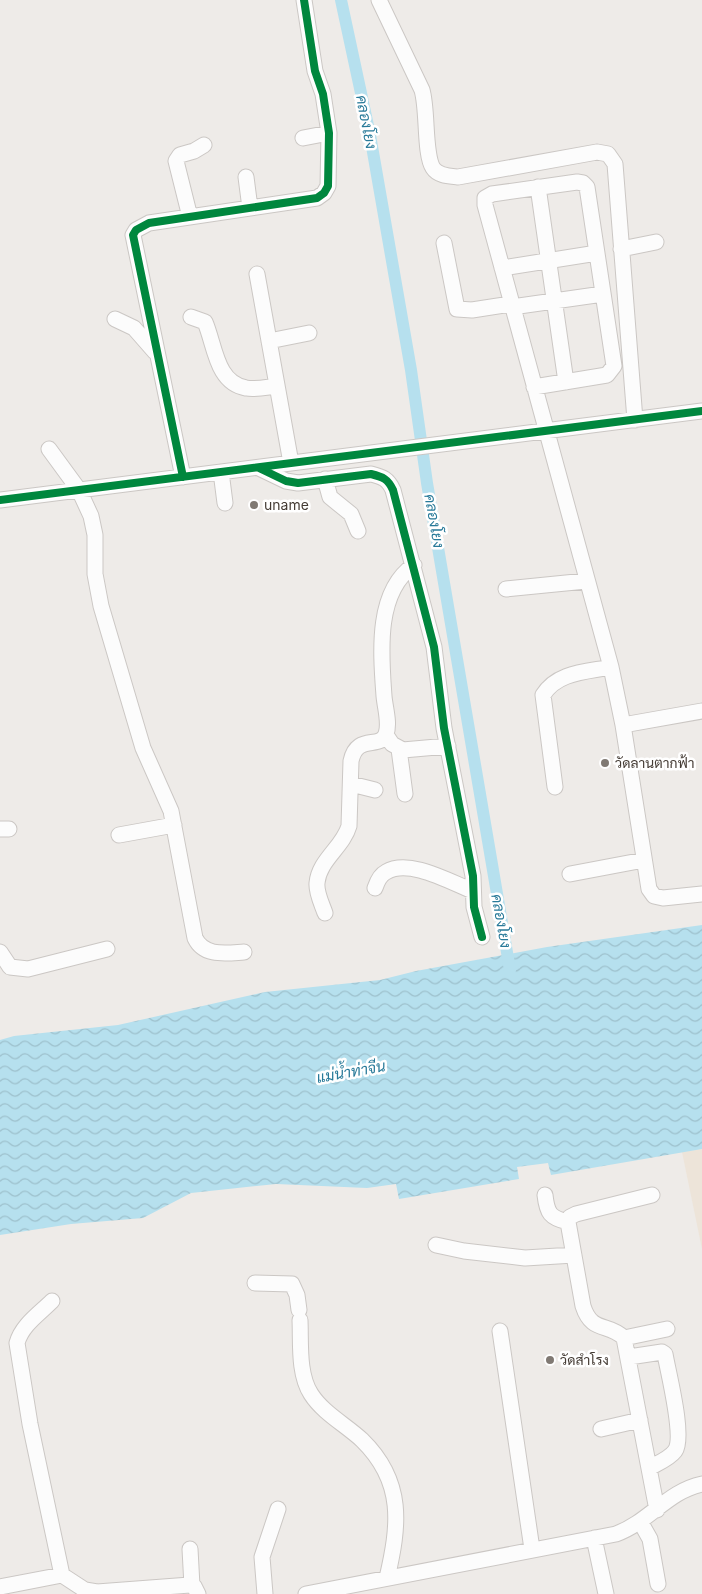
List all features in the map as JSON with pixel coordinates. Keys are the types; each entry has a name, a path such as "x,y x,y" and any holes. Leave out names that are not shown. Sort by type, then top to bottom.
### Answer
{"street":[{"path":"183,477 133,235 136,230 148,224 316,198 324,193 328,186 330,133 323,94 315,71 304,0"},
{"path":"379,0 422,90 433,168 442,175 458,177 597,152 608,154 615,164 635,420"},
{"path":"303,138 330,133"},
{"path":"190,217 176,161 180,155 194,151 204,145"},
{"path":"246,177 250,208"},
{"path":"534,387 607,375 612,372 614,366 587,187 584,183 577,182 492,194 486,198 485,205 586,581 611,667 623,724 649,889 654,896 662,898 702,894"},
{"path":"538,188 566,382"},
{"path":"621,249 656,242"},
{"path":"444,243 458,309 512,306 603,294"},
{"path":"502,268 597,253"},
{"path":"257,274 292,464"},
{"path":"191,317 206,322 220,367 230,381 247,388 277,386"},
{"path":"114,319 134,328 157,355"},
{"path":"269,341 309,333"},
{"path":"0,500 702,411"},
{"path":"49,449 79,490 94,526 95,574 101,606 143,748 171,810 185,874 192,929 198,943 208,951 220,954 244,952"},
{"path":"259,468 286,481 298,483 371,474 382,476 388,481 402,518 434,647 448,746 471,864 474,907 482,937"},
{"path":"221,472 225,503"},
{"path":"325,479 330,497 351,514 358,531"},
{"path":"325,913 317,883 321,870 346,836 353,750 360,744 381,740 386,735 388,724 382,667 386,608 397,582 405,571 414,565"},
{"path":"506,590 586,581"},
{"path":"555,786 543,695 550,683 564,677 611,667"},
{"path":"623,724 702,711"},
{"path":"386,735 399,749 405,794"},
{"path":"399,749 448,746"},
{"path":"351,784 375,790"},
{"path":"119,835 174,824"},
{"path":"570,874 644,860"},
{"path":"375,888 380,877 386,871 399,868 418,869 473,891"},
{"path":"0,952 10,967 28,969 107,949"},
{"path":"545,1195 549,1214 555,1219 568,1222"},
{"path":"652,1195 576,1214 570,1217 568,1222 587,1319 620,1334 624,1338 657,1510"},
{"path":"436,1245 464,1251 525,1258 574,1255"},
{"path":"255,1282 292,1284 297,1295 300,1315 304,1380 311,1394 362,1441 385,1472 397,1513 397,1527 387,1578"},
{"path":"52,1301 26,1326 20,1334 17,1343 30,1424 62,1575"},
{"path":"624,1338 667,1329"},
{"path":"500,1331 532,1549"},
{"path":"629,1357 662,1352 665,1354 670,1378 679,1434 676,1450 664,1460 649,1468"},
{"path":"601,1430 640,1420"},
{"path":"306,1594 616,1534 641,1523 678,1492 702,1484"},
{"path":"265,1594 262,1558 278,1509"},
{"path":"641,1523 650,1539 658,1584"},
{"path":"594,1538 606,1594"},
{"path":"0,1587 62,1575 85,1590 97,1593 195,1590 190,1549"}],"shaded area":[{"path":"702,1149 702,1249 682,1152"}],"water":[{"name":"แม่น้ำท่าจีน","path":"702,925 702,1149 551,1175 548,1163 517,1167 519,1179 399,1199 396,1184 367,1188 276,1184 191,1193 143,1218 71,1224 0,1235 0,1040 14,1036 118,1025 265,992 380,980 416,971 547,947"}],"waterway":[{"name":"คลองโยง","path":"341,0 370,135 411,370 427,483 510,970"}],"cycle path":[{"path":"183,477 133,235 136,230 149,223 317,198 324,193 328,186 329,133 323,94 315,71 304,0"},
{"path":"0,500 702,411"},
{"path":"259,468 286,481 298,483 371,474 385,479 393,490 434,647 444,728 473,876 474,907 482,937"}],"place":[{"name":"uname","path":"254,505"},
{"name":"วัดลานตากฟ้า","path":"605,763"},
{"name":"วัดสำโรง","path":"550,1360"}]}
